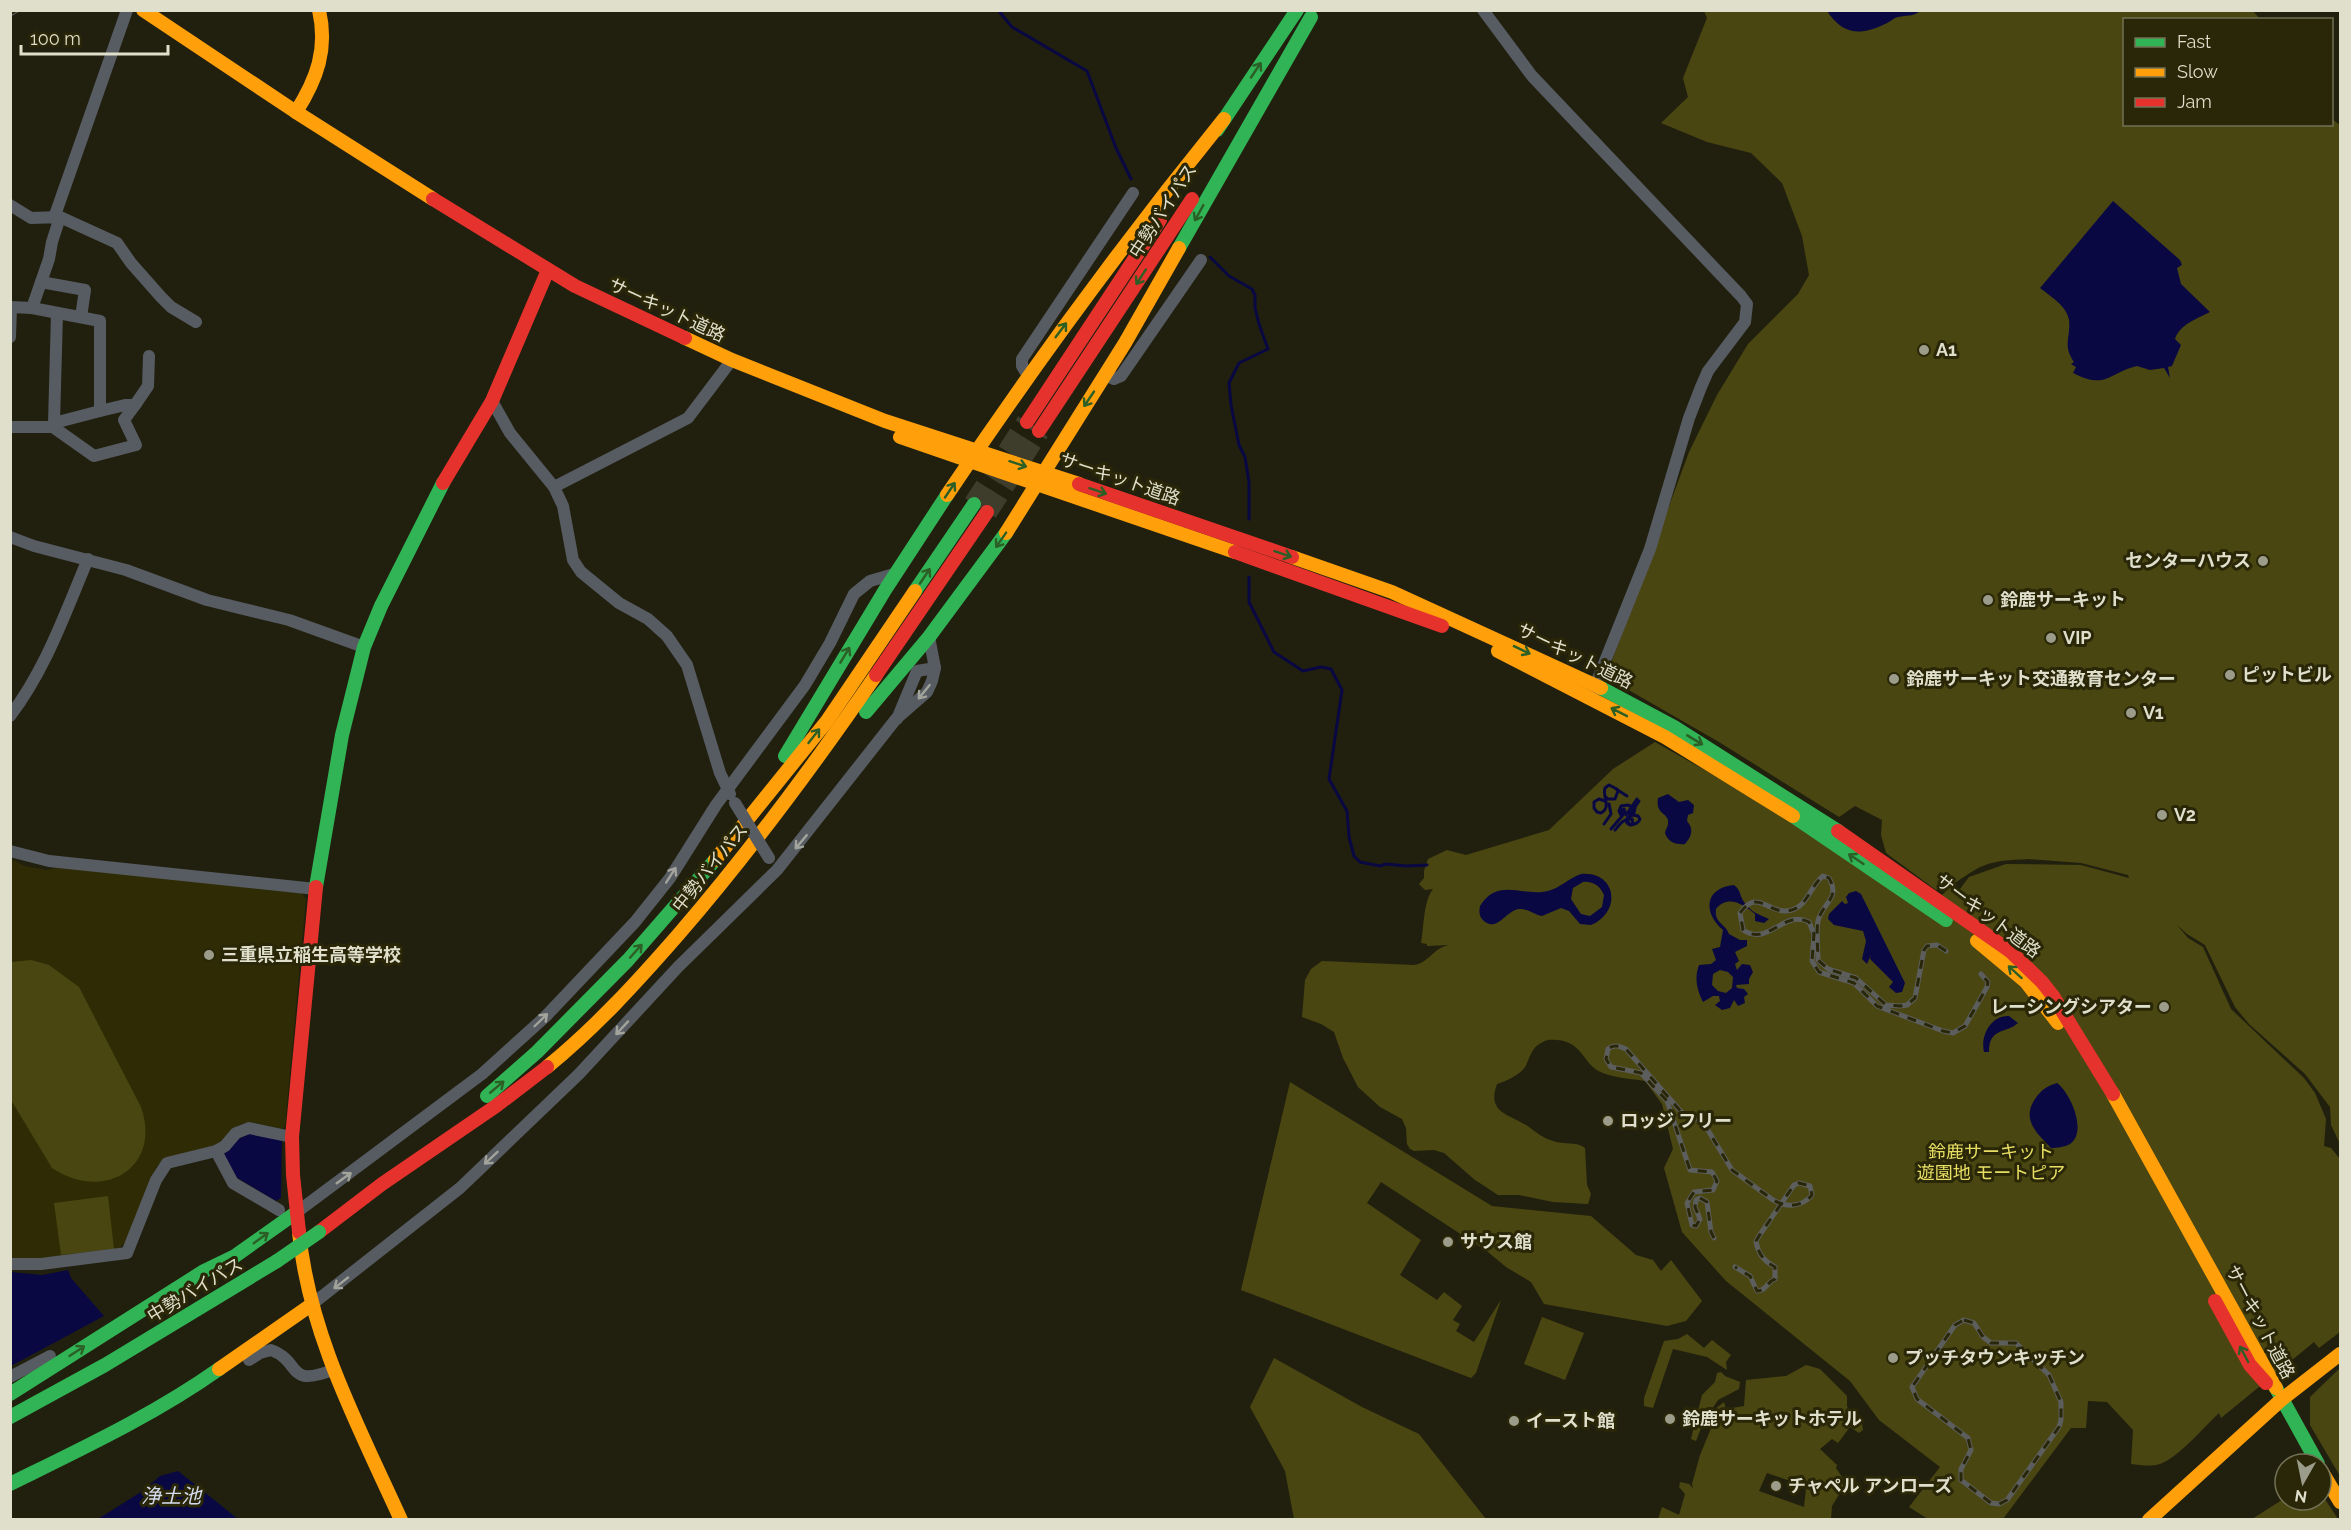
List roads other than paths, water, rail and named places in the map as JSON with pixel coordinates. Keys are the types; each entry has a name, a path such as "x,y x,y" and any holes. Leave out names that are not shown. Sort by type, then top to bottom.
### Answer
{"main road":[{"name":"サーキット道路","path":"143,10 296,112 575,286 785,383 885,421 1035,485 1405,611 1592,691 1674,727 1848,837 2010,951 2053,996 2122,1109 2311,1452"},
{"path":"296,112 313,85 322,58 324,31 319,10"},
{"name":"中勢バイパス","path":"1027,422 1297,10"},
{"path":"797,788 929,637 1008,529 1105,375 1314,14"},
{"name":"中勢バイパス","path":"1039,431 1314,14"},
{"path":"752,813 894,574 1027,374 1174,179 1224,119"},
{"path":"401,1520 333,1370 311,1305 302,1264 292,1137 316,889 342,735 364,647 381,606 445,479 492,401 548,270"},
{"path":"575,286 631,319 866,425 973,457"},
{"name":"サーキット道路","path":"973,457 1043,472 1392,592 1592,691"},
{"name":"中勢バイパス","path":"389,1180 505,1081 552,1037 628,960 672,910 827,720 974,504"},
{"name":"中勢バイパス","path":"10,1417 105,1365 278,1261 389,1180 495,1107 557,1059 646,972 706,902 797,788 987,512"},
{"path":"10,1394 204,1271 236,1256 297,1212"},
{"path":"10,1484 114,1432 191,1389 311,1305"},
{"path":"2149,1520 2281,1400 2340,1354"}],"street":[{"path":"32,308 57,218 127,10"},
{"path":"1483,10 1532,76 1747,304 1745,322 1708,371 1701,387 1689,418 1650,549 1592,691"},
{"path":"1027,374 1022,366 1022,359 1133,193"},
{"path":"10,206 31,218 57,218 117,243 161,297 171,307 196,322"},
{"path":"1105,375 1114,379 1121,376 1200,260"},
{"path":"41,282 85,290 81,317"},
{"path":"10,337 11,307 32,308 100,321 100,411"},
{"path":"53,425 57,313"},
{"path":"53,425 94,456 136,445 124,420 148,386 149,356"},
{"path":"554,487 688,418 729,365"},
{"path":"492,401 510,434 554,487 563,506 573,560 581,572 619,603 655,625 667,636 687,666 727,790 769,858"},
{"path":"10,427 53,425 100,411 135,405"},
{"path":"10,537 34,546 126,570 207,600 289,620 364,647"},
{"path":"10,716 30,689 46,660 88,559"},
{"path":"297,1212 482,1074 546,1016 635,922 670,878 727,790 805,685 830,643 854,594 870,581 894,574"},
{"path":"311,1305 460,1188 579,1074 678,967 777,870 897,719 927,692 935,668 929,637"},
{"path":"897,719 917,670 935,668"},
{"path":"10,851 49,861 316,889"},
{"path":"10,1264 41,1264 127,1253 162,1169 167,1163 216,1151 243,1128 292,1137"},
{"path":"216,1151 233,1183 279,1210"},
{"path":"10,1494 132,1433 260,1353 271,1350 278,1353 284,1357 292,1370 306,1376 313,1377 333,1370"},
{"path":"10,1377 50,1356"}],"water":[{"path":"1827,11 1920,11 1896,18 1876,28 1853,31 1839,25"},
{"path":"2113,201 2180,260 2182,265 2177,268 2181,284 2210,312 2190,322 2177,334 2175,339 2181,345 2172,366 2168,367 2170,378 2164,368 2150,370 2137,366 2101,380 2084,378 2073,373 2076,367 2071,364 2074,362 2068,350 2068,315 2058,302 2040,288"},
{"path":"1668,794 1679,802 1688,800 1694,805 1693,813 1688,815 1687,821 1691,832 1685,844 1672,842 1665,833 1668,820 1660,811 1658,798"},
{"path":"1593,875 1602,879 1608,885 1611,894 1608,911 1591,925 1580,924 1569,911 1561,908 1542,916 1525,910 1514,910 1492,924 1487,923 1480,916 1480,906 1494,892 1502,890 1548,891 1577,876","holes":["1583,882 1596,885 1604,895 1602,907 1590,916 1581,914 1571,899 1573,888"]},
{"path":"1734,885 1750,909 1769,919 1764,923 1755,921 1755,914 1746,907 1731,902 1726,902 1716,909 1718,920 1729,934 1740,940 1747,940 1747,946 1735,952 1739,961 1735,964 1737,970 1742,964 1750,965 1753,972 1749,984 1736,985 1748,994 1744,997 1745,1003 1738,1006 1734,1000 1730,1008 1722,1010 1715,1005 1720,1001 1719,996 1713,996 1703,1002 1696,979 1699,965 1711,964 1716,960 1712,949 1720,947 1723,930 1712,916 1710,902 1712,896 1724,887","holes":["1720,970 1728,972 1733,977 1732,988 1726,993 1718,991 1712,985 1713,974"]},
{"path":"1856,891 1861,894 1905,983 1902,992 1896,993 1889,987 1893,982 1870,959 1871,955 1867,964 1862,959 1866,941 1863,931 1834,925 1828,919 1829,914 1842,901 1845,904 1848,903 1846,897 1849,893"},
{"path":"2009,1016 2018,1023 1995,1035 1992,1038 1989,1052 1984,1052 1985,1033 1988,1028 1997,1019"},
{"path":"2057,1083 2072,1103 2077,1131 2070,1144 2051,1148 2032,1126 2030,1113 2040,1093"},
{"path":"250,1133 282,1140 281,1198 276,1201 234,1176 224,1154 237,1140"},
{"path":"68,1270 71,1278 104,1316 11,1366 11,1272 42,1275"},
{"name":"浄土池","path":"178,1471 238,1519 98,1519 144,1490 160,1476"}],"waterway":[{"path":"998,10 1012,27 1087,71 1116,148 1131,179"},
{"path":"1210,257 1229,276 1252,289 1259,324 1268,349 1239,363 1229,383 1239,445 1245,457 1249,482 1249,519"},
{"path":"1249,577 1249,602 1274,652 1303,671 1321,667 1331,669 1342,690 1329,779 1347,811 1349,837 1354,856 1360,862 1380,866 1386,864 1427,865"},
{"path":"1605,801 1599,799 1594,802 1597,812 1601,813 1606,808 1605,788 1609,785 1617,789"},
{"path":"1616,789 1627,796"},
{"path":"1606,797 1615,799 1618,791"},
{"path":"1626,815 1637,799"},
{"path":"1615,830 1627,819 1629,819 1632,819 1633,824 1630,825 1627,823 1627,821 1627,819 1628,817 1630,816 1638,816 1639,821 1635,824 1631,825 1627,821 1628,818 1629,816 1639,801"},
{"path":"1604,824 1611,814 1609,804"},
{"path":"1621,815 1619,811 1621,806 1628,805 1635,808 1634,813 1621,813 1620,811 1624,809 1625,812"},
{"path":"1611,829 1623,815"}],"tunnel":[{"path":"974,504 1027,422"},
{"path":"987,512 1039,431"}],"railway":[{"path":"10,14 17,10"},
{"path":"1946,951 1937,945 1927,946 1924,950 1915,998 1907,1005 1886,1005 1856,978 1828,969 1818,960 1818,921 1833,891 1829,878 1823,876 1799,907 1793,910 1779,910 1757,902 1746,906 1740,913 1743,930 1752,934 1768,932 1791,920 1800,919 1809,922 1814,934 1812,961 1819,972 1854,983 1877,1006 1943,1031 1953,1033 1965,1026 1987,987 1988,982 1981,974"},
{"path":"1714,1238 1707,1202 1700,1198 1696,1200 1695,1207 1700,1219 1696,1226 1692,1225 1687,1203 1694,1192 1713,1190 1717,1181 1712,1172 1690,1170 1667,1101 1641,1073 1611,1067 1606,1059 1610,1047 1617,1046 1626,1049 1684,1115 1703,1122 1732,1170 1773,1200 1778,1203 1784,1204 1789,1205 1799,1204 1812,1195 1810,1186 1799,1183 1794,1185 1759,1236 1756,1241 1762,1257 1775,1267 1775,1279 1762,1290 1757,1291 1750,1276 1735,1267"},
{"path":"1964,1320 1974,1323 1983,1337 1991,1343 2016,1343 2049,1375 2061,1402 2059,1427 2007,1500 1999,1504 1991,1503 1961,1480 1961,1469 1971,1450 1968,1438 1917,1399 1912,1387 1955,1325 1964,1320"}],"place":[{"name":"A1","path":"1924,350"},
{"name":"センターハウス","path":"2263,561"},
{"name":"鈴鹿サーキット","path":"1988,600"},
{"name":"VIP","path":"2051,638"},
{"name":"ピットビル","path":"2230,675"},
{"name":"鈴鹿サーキット交通教育センター","path":"1894,679"},
{"name":"V1","path":"2131,713"},
{"name":"V2","path":"2162,815"},
{"name":"三重県立稲生高等学校","path":"209,955"},
{"name":"レーシングシアター","path":"2164,1007"},
{"name":"ロッジ フリー","path":"1608,1121"},
{"name":"サウス館","path":"1448,1242"},
{"name":"プッチタウンキッチン","path":"1893,1358"},
{"name":"鈴鹿サーキットホテル","path":"1670,1419"},
{"name":"イースト館","path":"1514,1421"},
{"name":"チャペル アンローズ","path":"1776,1486"}],"park label":[{"name":"鈴鹿サーキット 遊園地 モートピア","path":"1991,1162"}]}
